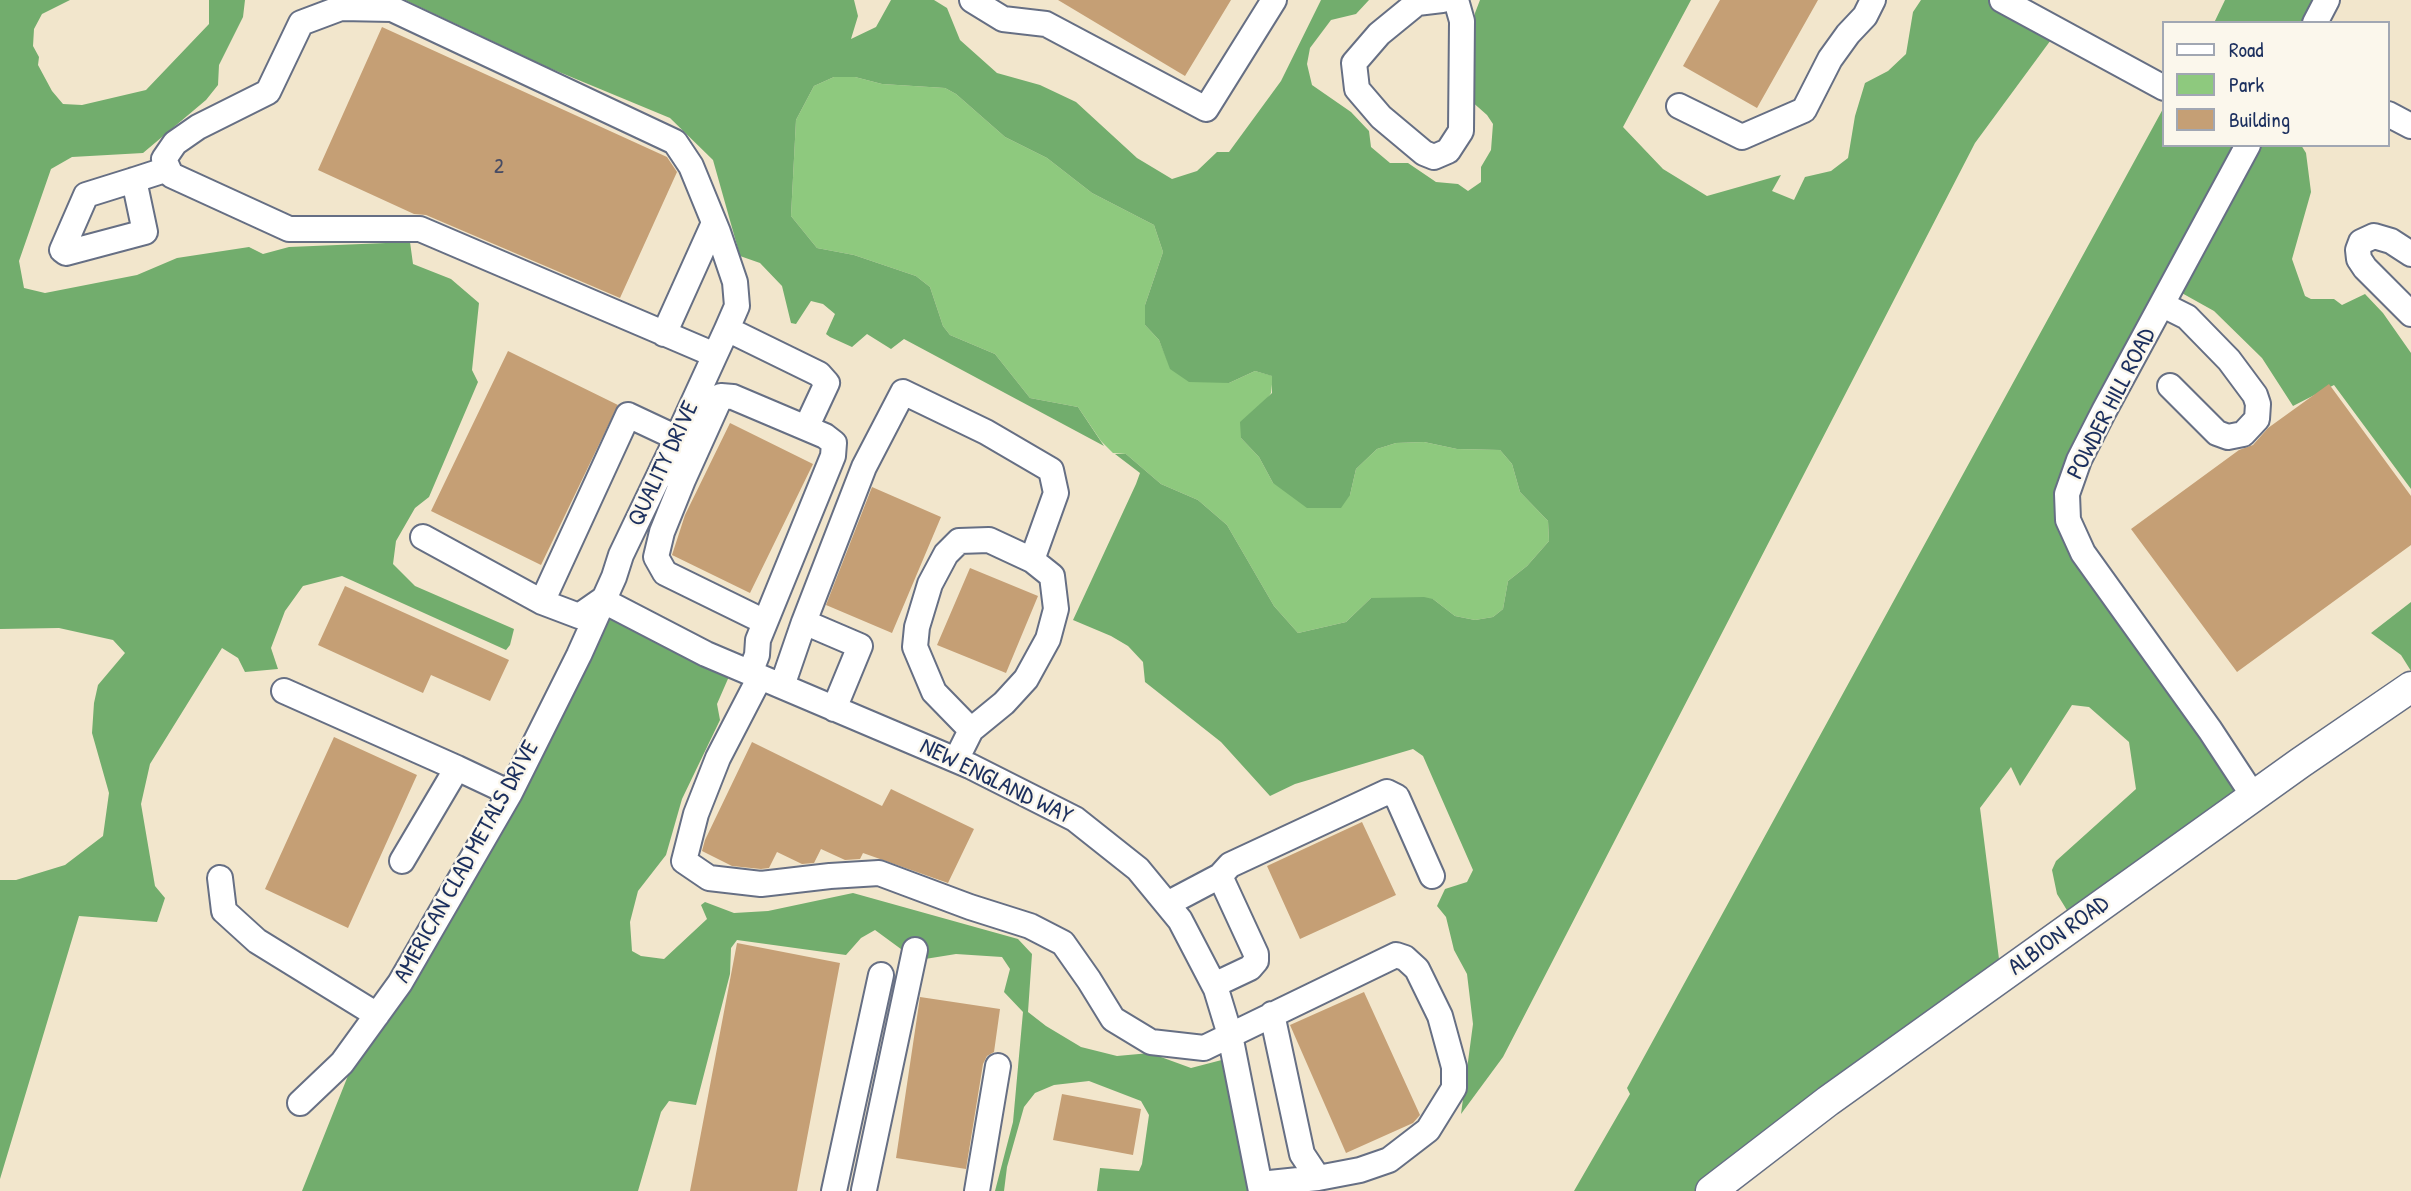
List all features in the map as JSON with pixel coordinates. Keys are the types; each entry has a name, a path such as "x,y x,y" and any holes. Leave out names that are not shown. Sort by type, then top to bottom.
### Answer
{"main road":[{"name":"ALBION ROAD","path":"1711,1191 1828,1101 2411,687"}],"street":[{"path":"972,0 1003,19 1046,24 1206,108 1274,0"},
{"path":"1442,0 1417,3 1379,34 1354,63 1357,89 1381,117 1424,153 1434,158 1448,151 1461,131 1462,21 1456,0"},
{"path":"1679,106 1742,137 1804,110 1830,59 1847,34 1865,16 1873,0"},
{"path":"2002,0 2162,87"},
{"path":"2316,21 2328,0"},
{"path":"664,334 714,223 691,166 675,142 392,9 341,8 302,23 268,92 198,127 175,144 164,159 171,175 289,229 420,229 664,334 715,355"},
{"path":"2390,115 2411,126"},
{"name":"POWDER HILL ROAD","path":"2247,147 2079,460 2067,494 2068,520 2083,553 2210,730 2254,797"},
{"path":"134,180 168,169"},
{"name":"QUALITY DRIVE","path":"602,600 673,474 677,438 737,306 735,282 714,223"},
{"path":"2411,254 2391,241 2374,236 2361,242 2358,250 2359,259 2365,268 2411,314"},
{"path":"2163,305 2187,317 2229,360 2255,395 2258,404 2257,419 2243,434 2228,437 2217,433 2170,386"},
{"path":"727,329 819,374 827,383 806,428"},
{"path":"1032,560 1056,493 1051,470 986,432 902,392 864,467 804,622 764,679 718,758 696,814 684,861 709,878 761,884 879,873 1030,926 1063,943 1113,1019 1151,1042 1204,1048 1396,955 1405,958 1417,969 1440,1016 1454,1067 1454,1088 1428,1130 1389,1160 1360,1170 1261,1187"},
{"path":"764,679 757,655 758,640 833,456 834,443 825,436 733,397 721,396 673,474 656,557 665,573 765,622"},
{"path":"542,602 628,415 677,438"},
{"path":"423,537 542,602 579,616 602,600"},
{"path":"956,761 971,730 1004,704 1026,679 1048,639 1056,609 1052,576 1032,560 989,540 959,541 946,554 930,584 917,627 915,647 933,692 971,730"},
{"name":"NEW ENGLAND WAY","path":"602,600 706,654 956,761 1075,819 1138,869 1181,920 1214,985 1230,1035 1261,1187"},
{"name":"AMERICAN CLAD METALS DRIVE","path":"300,1103 342,1063 400,983 510,793 579,655 602,600"},
{"path":"804,622 860,646 835,709"},
{"path":"284,691 510,793"},
{"path":"402,861 457,768"},
{"path":"1167,904 1220,876 1230,865 1387,792 1397,797 1432,876"},
{"path":"1214,985 1250,968 1256,961 1256,954 1220,876"},
{"path":"220,878 224,911 257,942 377,1015"},
{"path":"881,975 834,1188 866,1191 915,950"},
{"path":"1272,1014 1303,1154 1318,1178"},
{"path":"977,1191 998,1066"}],"green space":[{"path":"0,0 70,0 42,14 34,29 33,46 39,57 38,65 52,91 63,104 82,105 146,90 209,24 209,0 245,0 243,17 219,65 218,85 206,100 143,153 72,157 51,169 19,261 24,288 45,293 137,275 177,258 249,247 263,254 289,247 410,242 413,264 451,279 479,303 472,370 478,382 429,497 415,508 396,541 393,564 415,586 514,629 506,650 342,576 303,586 285,611 271,648 278,669 245,672 238,658 222,648 150,764 141,804 155,886 165,898 157,922 79,916 0,1179 0,880 16,880 65,865 103,836 109,793 92,733 94,703 98,685 125,653 113,640 59,628 0,629"},
{"path":"405,0 854,0 858,16 851,39 876,27 891,0 934,0 947,8 960,40 997,73 1040,85 1076,102 1137,158 1172,179 1197,171 1217,152 1229,152 1281,81 1321,0 1369,0 1356,14 1331,20 1310,48 1307,64 1312,85 1351,112 1369,131 1371,147 1390,163 1408,163 1436,182 1458,184 1468,191 1481,182 1481,167 1491,150 1493,124 1470,100 1475,13 1480,0 1691,0 1623,127 1663,169 1707,196 1781,175 1772,191 1794,200 1805,177 1831,171 1848,158 1855,116 1865,83 1888,71 1906,54 1913,12 1921,0 2001,0 2056,33 1975,143 1503,1057 1461,1114 1473,1024 1467,974 1454,950 1446,917 1437,906 1445,889 1467,882 1473,870 1423,756 1413,749 1295,784 1270,796 1221,742 1145,682 1143,662 1128,646 1073,620 1140,473 1115,454 1126,454 1161,484 1198,500 1227,525 1274,606 1298,633 1346,622 1371,598 1424,597 1433,599 1455,616 1475,620 1493,617 1503,609 1508,581 1527,566 1549,541 1548,521 1520,492 1512,464 1500,450 1457,449 1424,442 1396,443 1377,449 1356,469 1350,495 1341,508 1307,508 1273,483 1259,457 1241,438 1240,422 1272,393 1272,376 1255,371 1229,383 1189,382 1170,369 1159,340 1145,325 1145,305 1163,252 1154,225 1092,193 1047,158 1005,137 956,94 945,88 882,84 855,77 834,77 814,86 796,120 791,216 817,248 854,255 916,276 930,287 943,326 950,335 995,354 1030,398 1078,407 1104,446 904,339 891,349 867,334 852,347 830,337 826,334 835,314 823,304 811,301 796,324 791,323 782,286 760,263 740,256 713,160 670,118 547,67"},
{"path":"2225,0 2328,0 2317,21 2215,21"},
{"path":"834,77 855,77 882,84 945,88 956,94 1005,137 1047,158 1092,193 1154,225 1163,252 1145,305 1145,325 1159,340 1171,369 1229,383 1255,371 1273,376 1271,393 1241,438 1259,457 1273,483 1350,495 1356,469 1377,449 1396,443 1424,442 1457,449 1500,450 1512,464 1520,492 1548,521 1549,541 1527,566 1508,581 1503,609 1493,617 1475,620 1455,616 1433,599 1371,598 1346,622 1298,633 1274,606 1227,525 1198,500 1161,484 1126,454 1113,453 1101,441 1078,407 1030,398 995,354 950,335 943,326 930,287 916,276 854,255 817,248 791,216 796,120 814,86"},
{"path":"2162,111 2162,147 2302,147 2306,153 2311,192 2292,259 2305,296 2311,299 2334,299 2342,305 2365,294 2383,313 2411,353 2411,489 2334,385 2293,406 2262,358 2214,311 2180,292 2077,467 2070,528 2248,791 2073,920 2057,894 2052,870 2056,861 2136,789 2129,742 2089,707 2072,705 2020,786 2011,767 1980,808 2000,967 1711,1191 1574,1191 1630,1094 1627,1088"},
{"path":"2411,602 2411,671 2401,655 2371,633"},
{"path":"618,609 734,665 717,704 720,720 682,799 666,855 638,891 630,922 632,951 641,956 664,959 707,919 701,905 705,902 734,913 768,911 853,893 1018,939 1032,954 1028,1012 1081,1047 1117,1056 1150,1053 1191,1068 1237,1056 1260,1191 1097,1191 1100,1168 1139,1171 1149,1115 1141,1101 1089,1081 1054,1085 1035,1093 1024,1107 1007,1167 1004,1191 995,1191 1013,1122 1023,1012 1004,992 1010,969 1002,957 956,954 925,959 905,952 875,930 861,938 846,955 737,940 731,948 730,974 696,1105 669,1101 661,1112 638,1191 302,1191 361,1043 605,620"}],"building":[{"path":"1058,0 1231,0 1185,76"},
{"path":"1720,0 1818,0 1757,108 1683,66"},
{"path":"382,27 667,157 677,172 620,298 426,215 414,214 318,170"},
{"path":"508,351 618,405 541,565 431,511"},
{"path":"2329,384 2411,496 2411,545 2237,672 2131,529 2239,450 2253,445 2268,428"},
{"path":"730,423 813,464 750,593 672,555 685,515"},
{"path":"872,487 941,517 892,633 826,605"},
{"path":"970,568 1038,596 1006,673 937,645"},
{"path":"345,586 509,660 490,701 431,675 423,693 318,645"},
{"path":"334,737 417,775 348,928 265,889"},
{"path":"752,742 882,806 891,789 974,829 948,883 863,853 860,859 845,860 821,849 814,863 802,864 777,852 769,868 761,869 732,866 702,851"},
{"path":"1362,822 1396,895 1300,939 1267,866"},
{"path":"737,943 840,963 797,1191 690,1191"},
{"path":"1364,992 1420,1115 1413,1123 1346,1153 1290,1025"},
{"path":"920,997 1000,1009 994,1052 987,1056 983,1064 966,1169 896,1158"},
{"path":"1062,1094 1141,1109 1133,1155 1053,1140"}]}
